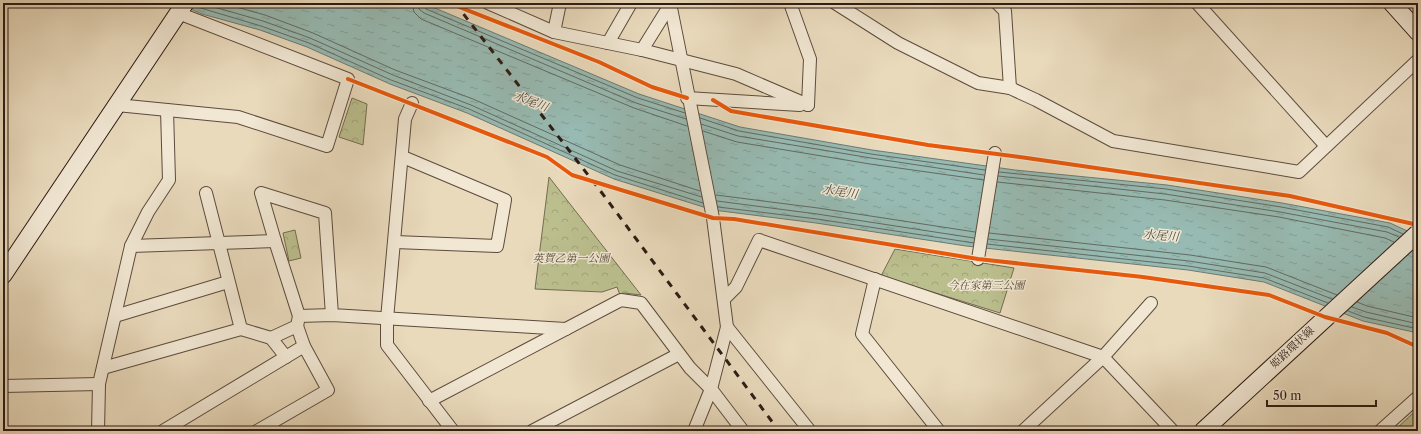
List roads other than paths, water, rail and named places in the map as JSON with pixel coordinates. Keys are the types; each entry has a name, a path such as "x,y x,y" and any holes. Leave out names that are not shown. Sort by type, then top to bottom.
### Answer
{"street":[{"path":"488,3 554,32 642,50 736,74 808,105"},
{"path":"554,32 560,3"},
{"path":"608,43 631,3"},
{"path":"790,3 810,59 808,105"},
{"path":"835,3 898,43 978,83 1010,88 1036,100 1113,141 1298,172 1418,60"},
{"path":"997,3 1005,11 1010,88"},
{"path":"1197,3 1326,146"},
{"path":"1392,3 1418,32"},
{"path":"642,50 670,4"},
{"path":"670,4 712,218 727,327 711,389 694,431"},
{"path":"3,275 178,13 348,79 327,146 238,117 117,105"},
{"path":"688,98 808,105"},
{"path":"412,103 405,119 395,242 386,319 386,345 453,431"},
{"path":"98,431 98,384 131,246 148,212 169,180 167,110"},
{"path":"978,258 995,153"},
{"path":"395,242 497,246 505,200 403,157"},
{"path":"206,193 241,329"},
{"path":"257,431 328,390 304,346 261,193 325,213 332,315"},
{"name":"姫路環状線","path":"1203,431 1325,317 1418,233"},
{"path":"724,299 736,287 759,240 1103,356 1173,431"},
{"path":"131,246 275,241"},
{"path":"875,279 862,334 939,431"},
{"path":"115,316 228,282"},
{"path":"429,401 621,300 641,303 679,354 711,389 743,431"},
{"path":"1023,431 1103,356 1151,303"},
{"path":"271,338 298,321 332,315 566,329"},
{"path":"727,327 810,431"},
{"path":"103,368 241,329 271,338 286,357"},
{"path":"163,431 304,346"},
{"path":"532,431 679,354"},
{"path":"3,386 98,384"},
{"path":"1380,431 1418,396"}],"water":[{"name":"水尾川","path":"177,3 423,3 639,94 740,127 872,150 1015,170 1167,185 1282,203 1390,223 1418,236 1418,333 1363,321 1264,282 1188,270 966,246 816,223 713,210 614,179 467,113 390,84 307,47 260,30 202,14"}],"railway":[{"path":"455,3 602,193 779,431"}],"park label":[{"name":"英賀乙第一公園","path":"571,258"},
{"name":"今在家第三公園","path":"986,285"}]}
